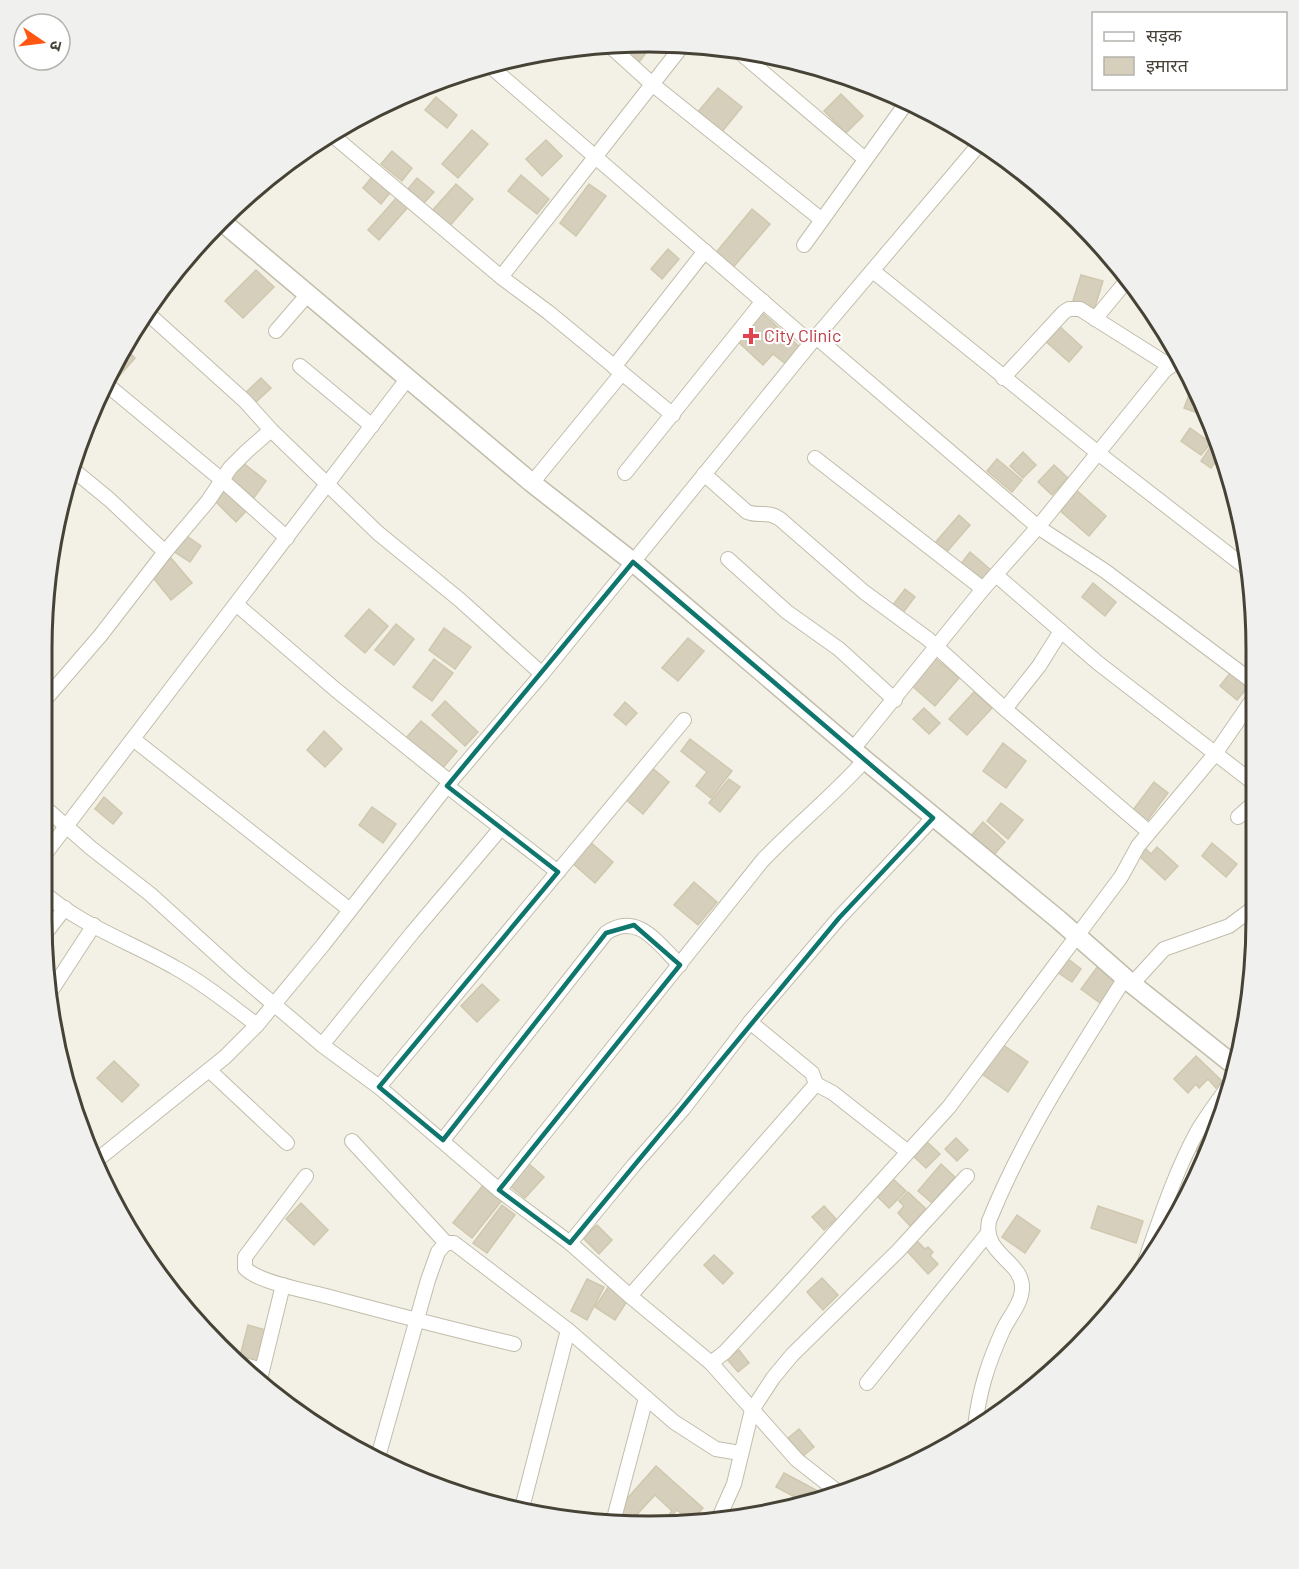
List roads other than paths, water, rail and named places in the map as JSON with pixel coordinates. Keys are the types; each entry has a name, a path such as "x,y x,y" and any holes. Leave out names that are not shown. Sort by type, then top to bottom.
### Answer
{"street":[{"path":"501,277 676,53"},
{"path":"618,54 652,84 822,220"},
{"path":"750,62 865,159"},
{"path":"497,72 763,301 814,340 1038,527 1105,571 1246,677"},
{"path":"804,245 902,109"},
{"path":"338,140 501,277 673,415"},
{"path":"102,1156 225,1057 257,1025 448,784 542,674 814,340 975,149"},
{"path":"228,226 532,483 633,562 1128,981 1229,1062"},
{"path":"532,483 705,251"},
{"path":"873,271 1003,378 1240,563"},
{"path":"1095,319 1123,286"},
{"path":"276,331 308,294"},
{"path":"625,473 763,301"},
{"path":"1003,378 1069,309 1080,309 1173,362"},
{"path":"153,318 222,380 378,533 460,600 542,674"},
{"path":"300,366 372,426"},
{"path":"499,1190 762,861 791,831 843,785 859,755 895,700 983,589 1175,366"},
{"path":"52,845 408,378"},
{"path":"112,389 222,480 287,538"},
{"path":"52,692 100,636 208,501 236,460 271,430"},
{"path":"815,458 983,589"},
{"path":"704,474 747,512 771,513 780,519 878,604 912,626 937,647 1005,709 1149,832"},
{"path":"79,475 110,500 165,552"},
{"path":"728,559 787,612 838,649 895,700"},
{"path":"996,575 1098,663 1246,778"},
{"path":"236,604 448,784 558,872"},
{"path":"1005,709 1038,666 1060,631"},
{"path":"711,1363 725,1352 779,1294 949,1107 1078,937 1121,877 1132,854 1215,754 1246,709"},
{"path":"379,1087 684,720"},
{"path":"133,739 350,910"},
{"path":"1238,817 1246,810"},
{"path":"52,813 91,848 150,894 237,973 322,1045 379,1087 499,1190 570,1243 711,1363 797,1460 832,1488"},
{"path":"570,1243 684,1108 750,1022 839,918 933,818"},
{"path":"322,1045 501,828"},
{"path":"52,898 94,925 197,980 257,1025"},
{"path":"52,924 65,908"},
{"path":"976,1419 978,1397 985,1374 1023,1287 1017,1272 995,1249 988,1233 989,1221 1012,1167 1039,1116 1128,981 1164,949 1228,926 1246,913"},
{"path":"443,1140 606,933 625,924 634,925 643,930 680,965"},
{"path":"56,983 94,925"},
{"path":"750,1022 812,1073 816,1084 833,1093 908,1152"},
{"path":"209,1070 287,1143"},
{"path":"630,1296 816,1084"},
{"path":"1153,1240 1188,1150 1198,1130 1218,1102"},
{"path":"352,1141 446,1243 454,1243 568,1330 646,1398 700,1440 716,1449 740,1453"},
{"path":"306,1176 244,1257 244,1268 249,1274 283,1285 514,1344"},
{"path":"722,1512 734,1484 752,1410 773,1378 792,1355 898,1251 967,1176"},
{"path":"867,1383 988,1233"},
{"path":"379,1452 416,1320 438,1252 446,1243"},
{"path":"261,1372 283,1285"},
{"path":"523,1503 568,1330"},
{"path":"615,1515 646,1398"}],"place":[{"name":"City Clinic","path":"751,336"}]}
